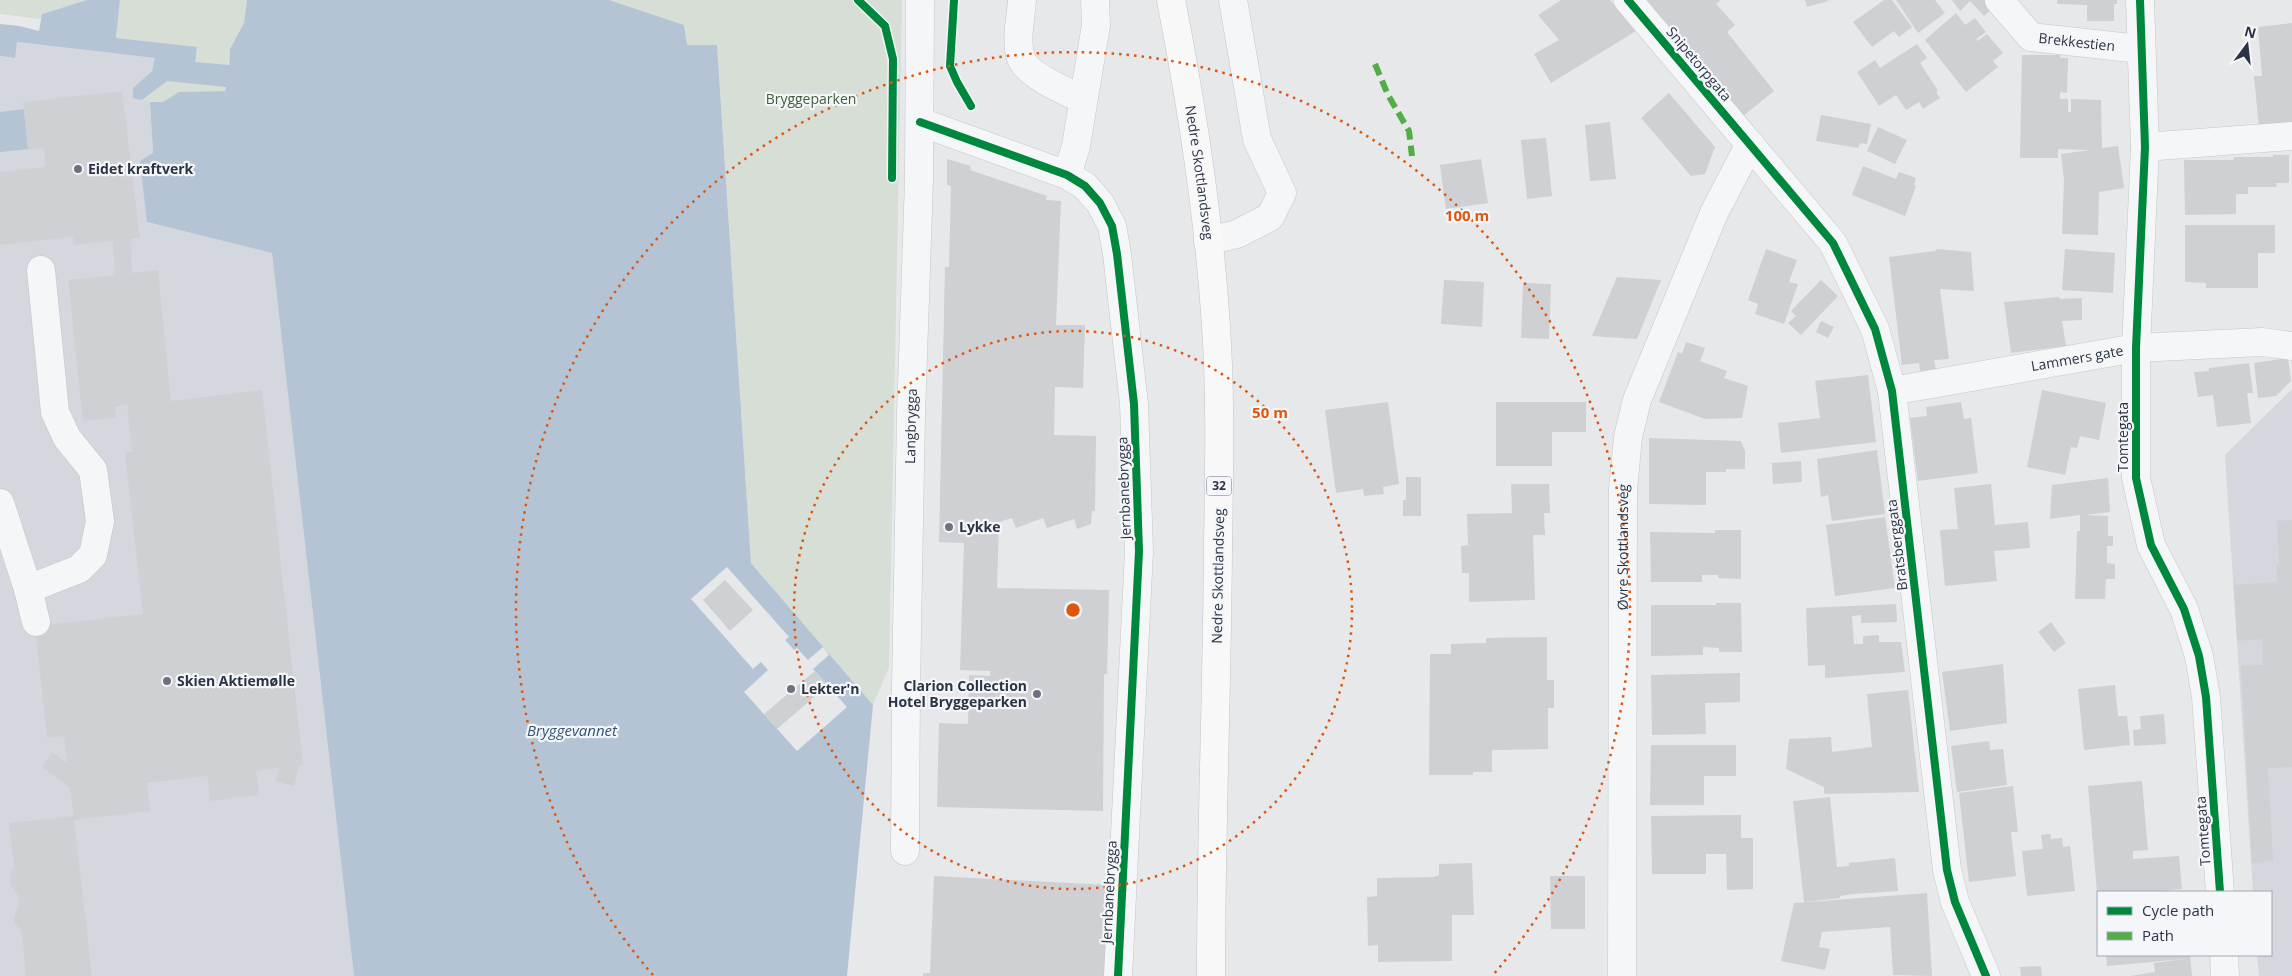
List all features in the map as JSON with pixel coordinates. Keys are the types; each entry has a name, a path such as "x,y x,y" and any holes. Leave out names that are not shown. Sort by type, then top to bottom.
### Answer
{"main road":[{"name":"Nedre Skottlandsveg","path":"1171,0 1189,97 1208,241 1216,326 1219,402 1217,670 1210,976"}],"street":[{"name":"Langbrygga","path":"905,851 906,666 920,122 920,0"},
{"path":"1022,0 1019,39 1021,59 1032,72 1083,100"},
{"path":"1067,175 1076,146 1096,24 1095,0"},
{"path":"1208,241 1237,234 1270,217 1282,193 1256,139 1234,0"},
{"name":"Snipetorpgata","path":"1628,0 1750,144"},
{"name":"Brekkestien","path":"1999,0 2031,37 2140,48"},
{"name":"Tomtegata","path":"2140,0 2140,48 2145,147 2136,348 2136,478 2151,545 2184,609 2199,656 2206,697 2220,891"},
{"name":"Jernbanebrygga","path":"920,122 1067,175 1085,186 1100,203 1112,226 1118,254 1134,404 1140,551 1118,976"},
{"path":"2145,147 2292,136"},
{"name":"Bratsberggata","path":"1750,144 1833,243 1875,328 1892,391 1947,870 1955,902 1986,976"},
{"name":"Øvre Skottlandsveg","path":"1622,976 1623,500 1628,437 1637,400 1714,213 1750,144"},
{"path":"28,589 79,569 93,555 100,521 93,470 67,438 54,412 41,270"},
{"name":"Lammers gate","path":"1892,391 2136,348 2262,342 2292,346"},
{"path":"0,503 28,589 36,622"},
{"path":"2224,956 2225,976"}],"shaded area":[{"name":"Skien Aktiemølle","path":"17,42 155,58 152,71 133,88 134,98 150,102 153,153 147,222 272,253 354,976 0,976 0,56 14,58"},
{"path":"2292,389 2292,976 2259,976 2257,956 2272,956 2272,891 2253,891 2225,455"}],"green space":[{"path":"0,0 88,0 42,14 41,19 0,14"},
{"path":"120,0 247,0 244,23 230,49 225,91 179,92 163,102 150,102 133,98 133,88 152,71 155,58 171,45 116,38"},
{"name":"Bryggeparken","path":"609,0 902,0 889,667 873,705 751,563 717,45 686,45 684,25"}],"water":[{"name":"Bryggevannet","path":"87,0 120,0 116,38 197,47 195,62 229,65 230,49 244,23 247,0 609,0 684,25 687,45 717,45 751,563 873,705 847,976 354,976 272,253 147,222 140,161 153,153 150,102 163,102 179,92 225,91 226,87 167,81 142,100 133,98 133,88 152,71 155,58 17,42 15,58 0,56 0,24 39,31 42,14"},
{"path":"24,109 28,149 0,152 0,112"}],"pier":[{"path":"727,567 789,637 785,640 794,650 797,648 808,660 823,647 829,655 813,669 847,707 797,751 744,692 768,670 761,662 753,669 691,599"}],"building":[{"path":"1561,0 1610,0 1636,31 1551,83 1534,54 1559,40 1538,15"},
{"path":"1645,0 1721,0 1716,4 1735,25 1727,32 1774,91 1743,116"},
{"path":"1805,0 1828,0 1828,1 1807,7"},
{"path":"1884,0 1892,0 1912,27 1899,37 1894,31 1872,47 1853,22"},
{"path":"1896,0 1935,0 1945,13 1918,33"},
{"path":"1952,0 1987,0 1994,7 1984,16 1970,1 1960,11"},
{"path":"2057,0 2117,0 2117,4 2114,4 2114,21 2087,21 2087,5 2057,4"},
{"path":"1956,13 1965,25 1975,18 1986,32 1976,39 1978,41 1987,34 2003,53 1993,61 1998,67 1966,92 1925,40"},
{"path":"2292,23 2292,125 2259,128 2254,76 2262,76 2258,27"},
{"path":"1917,44 1927,58 1920,63 1938,91 1936,92 1940,98 1923,109 1919,102 1906,110 1896,95 1879,106 1857,72 1875,60 1880,68"},
{"path":"2022,55 2060,55 2060,58 2068,58 2067,93 2060,92 2060,99 2068,99 2068,112 2071,112 2071,99 2101,100 2102,148 2118,146 2124,188 2099,192 2098,235 2062,234 2064,180 2061,154 2090,150 2058,149 2058,158 2020,158"},
{"path":"122,91 140,238 131,239 132,273 158,270 171,401 262,390 303,765 299,766 294,786 275,781 279,768 256,771 259,795 210,801 208,776 147,783 150,811 74,820 92,976 26,976 22,931 15,924 14,918 19,905 17,893 10,885 11,872 14,867 9,823 74,816 70,788 42,767 52,752 67,763 64,736 47,738 35,626 143,614 125,452 132,452 127,405 115,407 116,418 83,421 68,280 115,275 113,241 74,245 73,237 0,245 0,172 45,167 44,148 28,150 23,102"},
{"path":"1669,93 1715,147 1705,174 1691,176 1641,118"},
{"path":"1821,115 1871,124 1867,144 1860,143 1858,148 1816,141"},
{"path":"1610,122 1616,179 1590,181 1585,125"},
{"path":"1878,127 1907,140 1895,164 1867,151"},
{"path":"1546,138 1552,196 1527,199 1521,140"},
{"path":"2273,155 2289,155 2289,183 2276,183 2277,187 2248,187 2248,194 2236,194 2236,214 2185,215 2184,160 2233,160 2235,157 2273,157"},
{"path":"947,159 971,166 970,170 1047,196 1046,200 1061,201 1056,325 1085,325 1083,388 1055,387 1054,435 1096,436 1095,511 1092,511 1091,524 1077,529 1074,519 1047,528 1043,518 1016,528 1012,518 999,522 997,588 1109,590 1107,674 1104,674 1103,811 937,807 939,723 968,724 969,675 990,676 990,671 960,670 964,543 939,542 945,267 949,267 951,186 947,185"},
{"path":"1481,159 1488,203 1446,209 1440,165"},
{"path":"1863,166 1896,179 1899,172 1916,178 1914,185 1916,186 1905,216 1852,195"},
{"path":"2185,225 2275,225 2275,253 2258,253 2258,288 2206,288 2206,283 2185,282"},
{"path":"1766,249 1797,260 1789,282 1798,284 1784,324 1755,314 1758,304 1748,300"},
{"path":"1937,249 1971,252 1974,291 1940,289 1949,359 1934,360 1936,369 1920,371 1919,363 1902,365 1889,257 1935,251"},
{"path":"2065,249 2115,253 2113,293 2062,290"},
{"path":"1617,277 1661,280 1637,339 1592,336"},
{"path":"1444,280 1484,282 1482,327 1441,324"},
{"path":"1821,280 1838,296 1801,335 1788,323 1796,316 1791,311"},
{"path":"1523,283 1551,284 1549,339 1521,338"},
{"path":"2059,297 2060,299 2082,298 2082,320 2062,321 2066,346 2011,353 2004,302"},
{"path":"1821,321 1834,327 1828,338 1816,332"},
{"path":"1686,342 1705,348 1700,361 1727,371 1724,378 1748,386 1742,418 1705,419 1659,402 1678,352 1682,354"},
{"path":"2288,358 2291,381 2276,396 2258,398 2254,363"},
{"path":"2249,363 2253,393 2247,393 2251,423 2217,427 2213,395 2198,397 2194,372 2209,371 2209,368"},
{"path":"1868,375 1876,442 1781,453 1778,423 1820,418 1815,381"},
{"path":"2042,390 2106,403 2099,440 2080,436 2077,448 2071,447 2065,475 2027,467"},
{"path":"1388,402 1399,484 1383,487 1384,494 1364,496 1363,489 1336,493 1325,410"},
{"path":"1496,402 1586,402 1586,432 1552,432 1552,466 1496,466"},
{"path":"1961,402 1964,419 1971,418 1978,473 1918,481 1910,418 1927,416 1926,407"},
{"path":"1649,438 1741,441 1745,451 1745,469 1726,469 1726,472 1706,472 1706,505 1649,504"},
{"path":"1877,450 1885,514 1832,521 1828,495 1821,497 1817,459"},
{"path":"1801,461 1802,482 1773,484 1772,463"},
{"path":"1406,477 1421,477 1421,516 1403,516 1403,500 1406,500"},
{"path":"2108,478 2110,512 2085,515 2108,516 2108,536 2113,536 2113,546 2107,546 2107,563 2115,564 2115,579 2106,579 2105,599 2075,599 2077,531 2080,531 2080,515 2050,519 2052,485"},
{"path":"1511,484 1549,484 1550,513 1544,513 1545,535 1533,535 1535,600 1469,602 1469,573 1462,573 1461,546 1468,545 1467,514 1512,513"},
{"path":"1991,484 1995,525 2028,522 2030,548 1994,551 1997,581 1945,586 1940,530 1958,529 1954,488"},
{"path":"1885,517 1895,588 1835,596 1826,525"},
{"path":"2292,520 2292,767 2268,768 2273,861 2252,863 2241,666 2263,665 2262,639 2237,641 2234,585 2277,582 2276,566 2279,565 2277,521"},
{"path":"1715,530 1741,530 1741,579 1718,578 1718,575 1702,575 1702,582 1651,582 1650,532 1715,533"},
{"path":"725,580 753,610 730,631 703,600"},
{"path":"1716,603 1741,603 1742,652 1719,652 1719,648 1703,647 1703,655 1651,656 1651,605 1716,605"},
{"path":"1896,604 1897,622 1861,623 1861,615 1852,616 1854,644 1863,644 1863,636 1879,635 1879,642 1901,642 1905,672 1825,678 1825,665 1808,666 1806,608"},
{"path":"2051,622 2066,643 2054,652 2038,632"},
{"path":"1547,637 1547,680 1554,680 1554,708 1548,708 1548,749 1492,750 1492,772 1473,772 1473,775 1429,775 1430,654 1451,654 1451,644 1486,643 1486,638"},
{"path":"2003,664 2007,723 1950,731 1942,672"},
{"path":"815,671 828,685 777,729 764,714"},
{"path":"1740,673 1740,702 1705,703 1706,734 1652,735 1651,675"},
{"path":"2115,685 2118,716 2127,716 2130,745 2084,750 2078,689"},
{"path":"1908,690 1919,792 1824,794 1824,787 1786,769 1789,739 1831,737 1832,752 1872,747 1867,694"},
{"path":"2164,714 2166,744 2134,746 2133,730 2141,729 2140,716"},
{"path":"1989,741 1990,750 2003,749 2007,785 1957,792 1951,746"},
{"path":"1651,745 1736,745 1736,776 1704,776 1704,805 1650,805"},
{"path":"2142,781 2148,850 2133,851 2133,859 2179,856 2182,889 2097,892 2088,786"},
{"path":"2013,786 2018,832 2011,832 2016,876 1969,882 1959,793"},
{"path":"1830,797 1837,867 1849,866 1849,863 1895,858 1898,891 1853,894 1840,896 1840,898 1804,902 1793,801"},
{"path":"1741,815 1741,838 1753,838 1753,889 1727,890 1726,854 1706,854 1706,874 1652,874 1651,816"},
{"path":"2050,834 2051,839 2062,838 2063,847 2070,846 2075,891 2027,896 2022,851 2043,849 2041,835"},
{"path":"1472,863 1474,915 1452,915 1452,961 1378,962 1378,945 1368,946 1367,897 1377,896 1377,878 1434,877 1439,875 1439,864"},
{"path":"934,876 1109,885 1105,976 923,976 923,973 930,973"},
{"path":"1550,876 1585,876 1585,929 1551,929"},
{"path":"1927,893 1932,976 1893,975 1890,927 1822,932 1819,947 1830,949 1825,970 1781,961 1794,903"},
{"path":"2106,956 2190,956 2192,976 2130,976 2155,972 2154,963 2184,959 2107,966"},
{"path":"2041,966 2042,976 2021,976 2020,967"}],"marked path":[{"path":"1375,64 1388,95 1409,131 1412,156"}],"cycle path":[{"path":"858,0 885,26 893,59 892,178"},
{"path":"954,0 950,66 971,106"},
{"path":"1628,0 1833,243 1875,329 1892,391 1947,870 1955,902 1986,976"},
{"path":"2140,0 2145,147 2136,348 2136,478 2151,545 2184,609 2199,656 2206,697 2220,891"},
{"path":"920,122 1067,175 1085,186 1100,203 1112,226 1117,254 1134,404 1139,551 1118,976"}],"place":[{"name":"Eidet kraftverk","path":"78,169"},
{"name":"Lykke","path":"949,527"},
{"name":"Skien Aktiemølle","path":"167,681"},
{"name":"Lekter'n","path":"791,689"},
{"name":"Clarion Collection Hotel Bryggeparken","path":"1037,694"}]}
